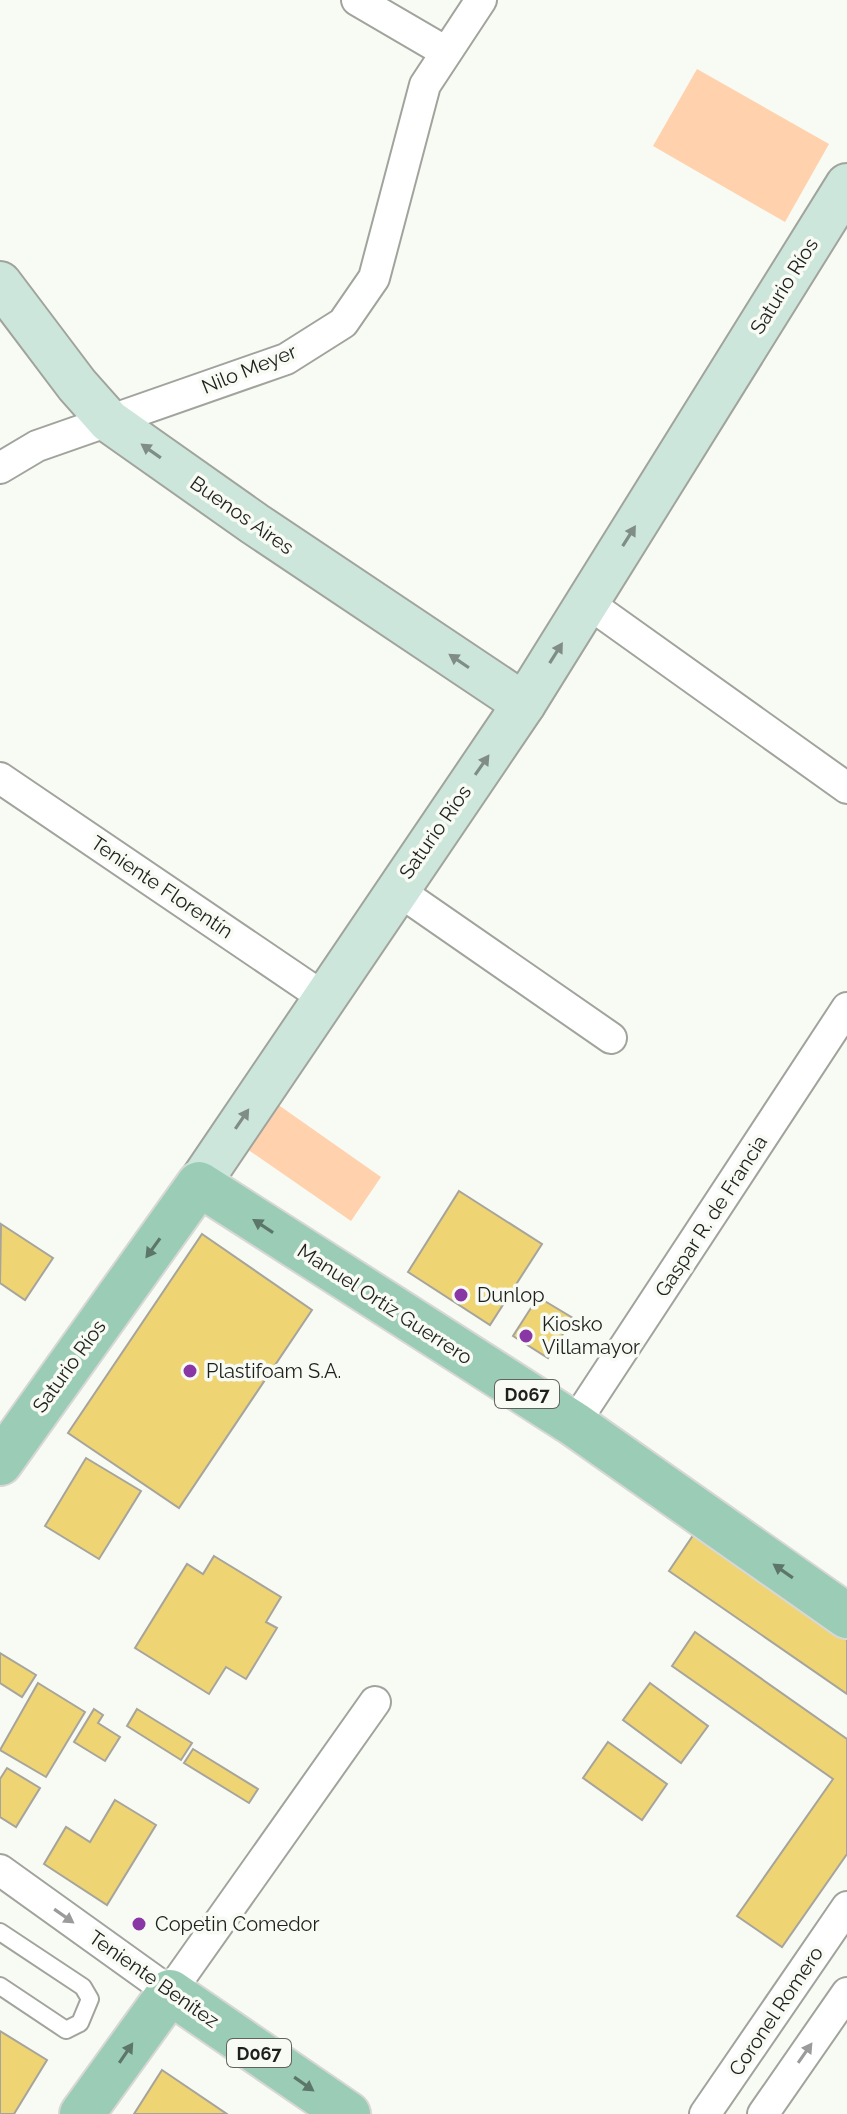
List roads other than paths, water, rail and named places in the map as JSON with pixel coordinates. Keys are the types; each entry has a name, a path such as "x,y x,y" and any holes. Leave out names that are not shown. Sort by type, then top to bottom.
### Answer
{"main road":[{"name":"Manuel Ortíz Guerrero","path":"199,1184 574,1424 847,1616"},
{"name":"Saturio Ríos","path":"0,1463 199,1184"},
{"path":"82,2114 170,1992"},
{"name":"Teniente Benítez","path":"170,1992 348,2114"}],"street":[{"path":"357,0 446,52"},
{"name":"Nilo Meyer","path":"0,468 37,446 286,359 343,323 374,278 425,85 481,0"},
{"name":"Saturio Ríos","path":"199,1184 524,704 847,185"},
{"name":"Buenos Aires","path":"0,283 77,385 109,421 255,524 524,704"},
{"path":"588,603 847,788"},
{"name":"Teniente Florentín","path":"0,778 323,997"},
{"path":"396,889 611,1038"},
{"name":"Gaspar R. de Francia","path":"574,1424 847,1008"},
{"path":"170,1992 375,1702"},
{"name":"Teniente Benítez","path":"0,1870 170,1992"},
{"name":"Coronel Romero","path":"705,2114 847,1907"},
{"path":"763,2114 847,1993"}],"lane":[{"path":"0,1932 83,1987 90,1999 80,2023 66,2030 0,1986"}],"place":[{"name":"Dunlop","path":"461,1295"},
{"name":"Kiosko Villamayor","path":"526,1336"},
{"name":"Plastifoam S.A.","path":"190,1371"},
{"name":"Copetin Comedor","path":"139,1924"}]}
